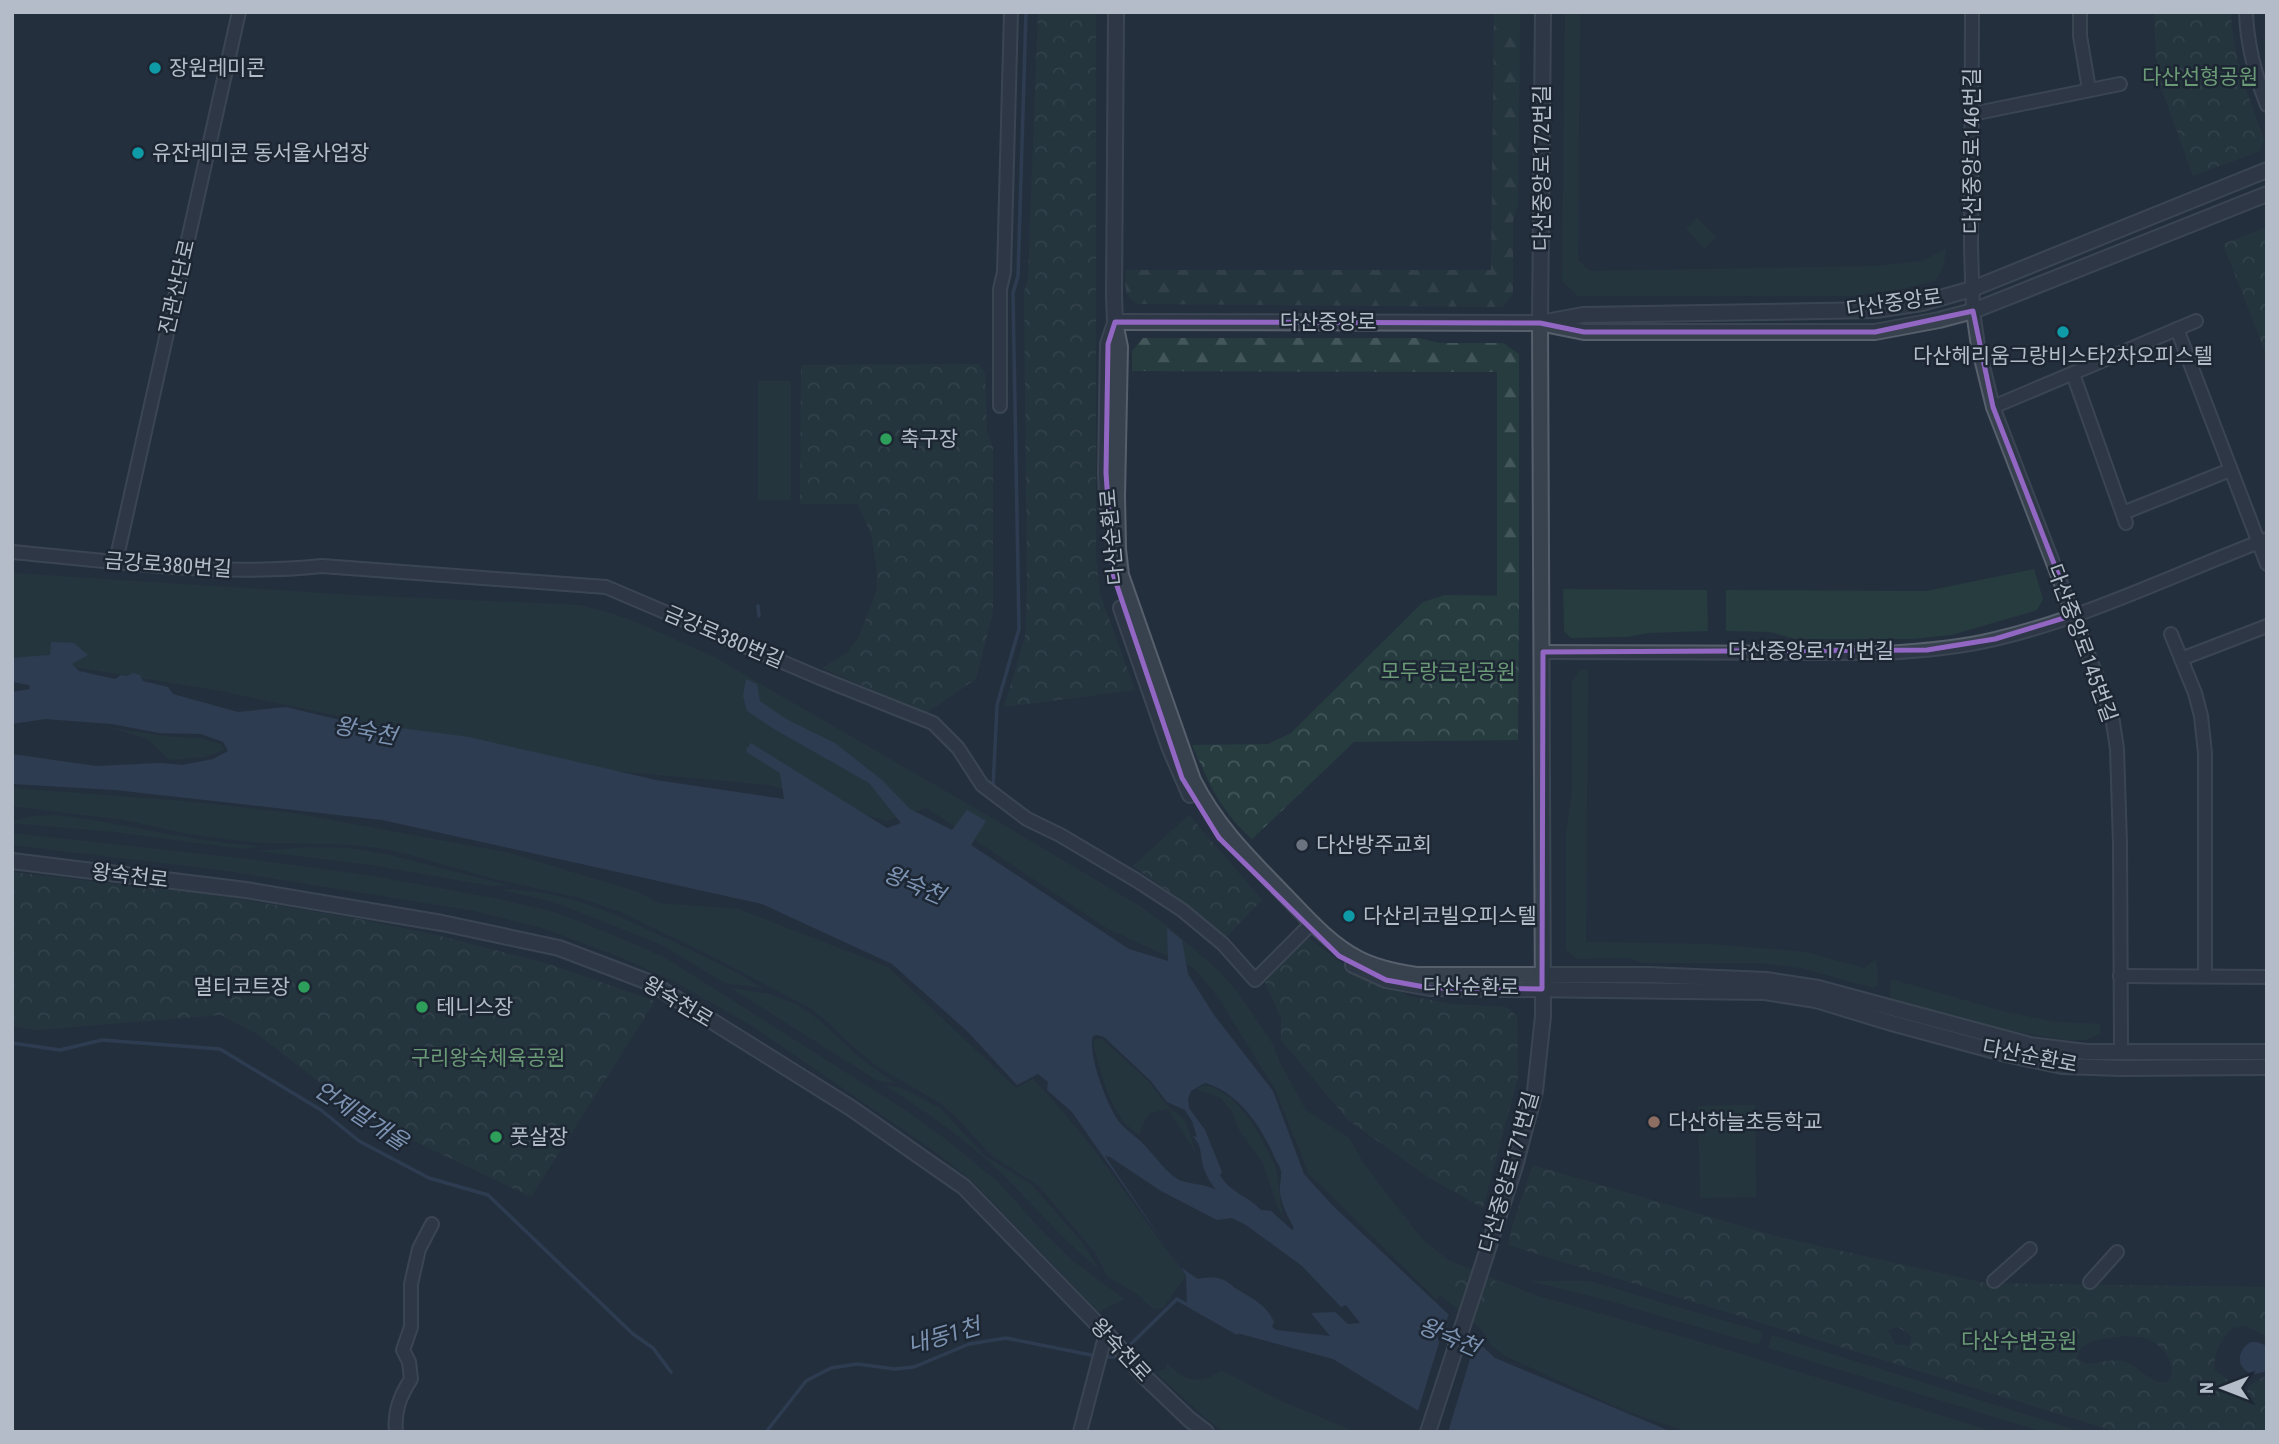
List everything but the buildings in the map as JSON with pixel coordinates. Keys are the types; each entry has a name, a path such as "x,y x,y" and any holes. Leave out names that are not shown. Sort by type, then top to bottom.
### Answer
{"street":[{"name":"진관산단로","path":"116,561 239,12"},
{"path":"1000,406 1000,289 1004,272 1011,12"},
{"name":"다산순환로","path":"1116,12 1115,322 1108,344 1106,473 1109,539 1116,593 1170,749 1194,804 1219,838 1309,925 1360,960 1399,972 1785,995 1816,1000 2006,1054 2062,1066 2267,1067"},
{"name":"다산중앙로172번길","path":"1541,323 1543,12"},
{"name":"다산중앙로146번길","path":"1972,12 1972,289"},
{"path":"2080,12 2080,36 2088,89"},
{"path":"2246,12 2252,58 2267,105"},
{"path":"1972,114 2120,84"},
{"name":"다산중앙로","path":"1115,322 1541,323 1583,315 1876,310 1922,303 1972,289 2267,170"},
{"name":"다산중앙로","path":"1541,323 1584,332 1875,332 1973,311 2267,194"},
{"name":"다산중앙로145번길","path":"1972,289 1978,346 1993,407 2112,716 2117,749 2120,844 2121,1051"},
{"path":"1993,407 2196,321"},
{"name":"다산중앙로171번길","path":"1428,1432 1515,1166 1535,1091 1543,1016 1541,323"},
{"path":"2177,329 2230,470 2262,541 2267,564"},
{"path":"2073,374 2125,518 2230,470"},
{"name":"다산중앙로171번길","path":"1543,652 1883,653 1927,650 1995,639 2074,615 2262,541"},
{"name":"금강로380번길","path":"12,552 225,569 280,570 322,566 606,587 933,723 958,748 982,785 1027,820 1082,848 1181,911 1223,944 1255,980 1309,925"},
{"path":"2181,659 2267,626"},
{"path":"2171,634 2195,692 2205,753 2205,976"},
{"name":"왕숙천로","path":"12,861 246,890 442,923 559,948 651,983 852,1108 964,1187 1146,1378 1206,1432"},
{"name":"다산순환로","path":"1542,982 1709,976 1794,983 2030,1045 2086,1052 2267,1052"},
{"path":"2120,976 2267,977"},
{"path":"396,1432 399,1398 411,1379 409,1362 403,1350 411,1327 411,1284 419,1250 432,1224"},
{"path":"1994,1281 2030,1249"},
{"path":"2090,1282 2117,1252"},
{"path":"1080,1432 1106,1333"}],"highlighted area":[{"path":"1973,311 1993,407 2074,615 1995,639 1927,650 1543,652 1542,989 1430,988 1386,980 1339,956 1219,838 1182,778 1113,574 1106,473 1108,344 1115,322 1540,323 1584,332 1875,332"}],"green space":[{"path":"1038,12 1096,12 1096,556 1100,594 1135,690 1004,707 1025,637 1027,589 1024,292 1028,279"},
{"path":"1494,12 1520,12 1518,205 1513,221 1513,294 1503,307 1138,304 1130,298 1125,286 1126,270 1491,270"},
{"path":"1565,12 1580,12 1578,260 1590,271 1875,266 1922,261 1946,249 1943,268 1935,281 1892,291 1851,296 1578,296 1562,281"},
{"name":"다산선형공원","path":"2154,12 2231,12 2238,61 2264,139 2260,151 2193,176 2160,84"},
{"path":"1697,218 1716,237 1705,249 1686,229"},
{"path":"2267,227 2267,356 2223,244"},
{"path":"1143,338 1418,338 1440,343 1503,343 1519,354 1519,596 1497,596 1497,372 1132,371 1132,351"},
{"path":"979,364 985,373 987,432 993,448 993,612 976,679 926,713 822,668 847,653 859,636 877,590 876,562 871,535 858,504 800,504 801,365"},
{"path":"758,381 791,381 791,500 758,500"},
{"path":"2034,569 2043,599 2037,610 1952,635 1913,639 1795,639 1770,632 1726,631 1726,590 1926,591"},
{"path":"12,573 354,595 580,605 639,623 716,658 1004,825 1143,908 1166,925 1219,971 1238,993 1273,1044 1279,1061 1306,1110 1349,1138 1364,1164 1422,1239 1448,1260 1535,1295 1708,1344 1995,1432 1689,1432 1626,1411 1505,1356 1492,1346 1481,1329 1440,1295 1436,1299 1309,1174 1275,1089 1218,997 1194,968 1108,929 927,808 886,821 769,785 581,768 221,691 50,663 12,663"},
{"path":"1563,589 1707,590 1708,631 1571,638 1564,631"},
{"name":"모두랑근린공원","path":"1445,595 1519,596 1518,740 1354,742 1252,839 1223,807 1192,745 1268,744 1291,733 1423,602"},
{"path":"1588,669 1586,942 1712,944 1806,952 1864,968 1876,959 1878,985 1873,988 1801,968 1759,963 1643,963 1629,958 1577,959 1566,950 1566,832 1572,793 1572,682 1579,670"},
{"path":"106,727 172,737 200,738 221,744 224,750 205,757 170,760 146,738"},
{"path":"12,788 184,801 294,813 510,853 638,892 659,903 739,909 888,967 1016,1088 1033,1079 1094,1150 1186,1276 1163,1308 1153,1309 1137,1294 1107,1276 1096,1254 1039,1186 992,1156 940,1103 878,1067 810,1008 621,912 577,897 494,879 380,848 222,839 124,820 12,806"},
{"path":"55,815 209,841 260,846 244,849 113,832 12,823 33,816"},
{"path":"1189,815 1262,900 1226,937 1133,866"},
{"path":"12,833 373,876 554,912 601,930 664,957 899,1106 943,1137 998,1182 1072,1260 1124,1299 1099,1312 972,1181 937,1153 752,1026 675,982 620,957 545,929 475,911 220,870 12,845"},
{"path":"308,847 348,848 386,854 507,885 491,886 371,865 257,851"},
{"name":"구리왕숙체육공원","path":"12,872 221,896 359,919 437,935 549,964 655,1001 531,1197 366,1118 257,1034 221,1015 37,1030 12,1026"},
{"path":"498,889 546,894 588,905 718,963 762,988 725,983 660,944 554,902"},
{"path":"1310,939 1343,964 1409,996 1452,1004 1506,1007 1517,1016 1518,1077 1483,1208 1428,1177 1348,1120 1281,1040 1281,1018 1264,980 1303,940"},
{"path":"1891,979 2006,1012 2056,1022 2100,1024 2100,1034 2086,1040 2065,1040 2001,1029 1890,999"},
{"path":"731,988 769,994 796,1004 818,1019 859,1057 895,1083 878,1081"},
{"path":"1095,1039 1102,1039 1185,1120 1196,1153 1168,1109 1150,1113 1139,1135 1121,1117 1104,1083 1093,1045"},
{"path":"885,1085 902,1088 940,1108 984,1155 1032,1185 1082,1242 1099,1269 1073,1247 975,1150"},
{"path":"1205,1085 1235,1102 1256,1130 1275,1167 1284,1219 1263,1163 1221,1098 1197,1089"},
{"path":"1755,1105 1756,1197 1700,1198 1698,1106"},
{"name":"다산수변공원","path":"1533,1165 1775,1236 1985,1283 2267,1287 2267,1336 2246,1326 2232,1328 2218,1348 2215,1371 2261,1403 2247,1392 2249,1386 2267,1375 2267,1403 2264,1404 2267,1405 2267,1432 2118,1432 1508,1245","holes":["1897,1327 1912,1338 1909,1346 1895,1344 1888,1330","2124,1336 2147,1339 2163,1350 2172,1367 2170,1380 2158,1382 2122,1361 2086,1364 2077,1358 2079,1351 2089,1343"]},
{"path":"1457,1264 1496,1281 1483,1312 1444,1295"},
{"path":"1530,1281 1589,1281 1763,1332 1759,1345 1610,1301"},
{"path":"1772,1335 2082,1432 2044,1432 1768,1348"},
{"path":"1167,1362 1179,1374 1192,1379 1199,1380 1221,1371 1281,1401 1356,1432 1224,1432 1155,1372 1166,1369"}],"water":[{"name":"왕숙천","path":"51,642 74,643 88,655 72,664 79,671 115,679 133,673 140,675 143,681 168,687 173,694 238,712 286,707 340,720 353,717 363,723 469,737 656,780 784,799 780,773 748,753 746,750 751,743 887,828 901,823 869,783 747,711 743,696 746,679 757,684 760,701 786,719 835,743 882,780 910,809 952,830 967,810 986,821 971,845 1129,949 1168,961 1167,928 1182,940 1188,974 1214,1015 1273,1091 1304,1174 1333,1206 1495,1358 1672,1432 1453,1432 1333,1359 1237,1333 1187,1305 1186,1275 1181,1268 1198,1279 1215,1278 1227,1281 1262,1306 1271,1316 1274,1322 1272,1327 1276,1330 1330,1336 1311,1313 1335,1312 1348,1324 1360,1323 1346,1305 1341,1307 1302,1266 1246,1225 1232,1218 1217,1220 1161,1191 1105,1156 1168,1250 1072,1112 1047,1090 1048,1082 1038,1074 1017,1085 968,1032 892,964 762,904 382,820 115,790 12,784 12,754 96,766 161,763 182,765 213,759 228,751 223,742 201,734 159,733 112,724 45,719 12,724 12,692 30,689 29,685 12,682 12,658 50,655","holes":["1093,1036 1104,1037 1150,1080 1167,1102 1185,1110 1192,1121 1197,1137 1193,1136 1200,1149 1204,1169 1216,1190 1179,1180 1120,1123 1105,1094 1096,1067 1092,1044","1205,1083 1217,1087 1238,1102 1255,1122 1280,1169 1280,1193 1294,1228 1292,1230 1271,1211 1261,1210 1224,1181 1205,1130 1189,1108 1191,1091"]},
{"path":"2251,1342 2267,1346 2267,1370 2252,1373 2242,1366 2241,1354"}],"pier":[{"path":"1450,1311 1477,1337 1477,1350 1471,1356 1446,1432 1417,1414 1439,1343 1437,1335 1442,1332"}],"waterway":[{"path":"993,788 997,705 1019,629 1013,293 1018,276 1026,12"},
{"path":"758,606 759,616"},
{"name":"언제말개울","path":"12,1043 60,1050 102,1040 220,1049 321,1110 359,1141 429,1178 488,1195 633,1334 653,1348 671,1372"},
{"name":"내동1천","path":"1130,1345 1177,1299 1237,1333"},
{"name":"내동1천","path":"766,1432 806,1381 831,1368 857,1364 895,1369 914,1367 969,1344 1006,1338 1096,1356"},
{"name":"내동1천","path":"1104,1357 1115,1357"}],"place":[{"name":"장원레미콘","path":"155,68"},
{"name":"유잔레미콘 동서울사업장","path":"138,153"},
{"name":"다산헤리움그랑비스타2차오피스텔","path":"2063,332"},
{"name":"축구장","path":"886,439"},
{"name":"다산방주교회","path":"1302,845"},
{"name":"다산리코빌오피스텔","path":"1349,916"},
{"name":"멀티코트장","path":"304,987"},
{"name":"테니스장","path":"422,1007"},
{"name":"다산하늘초등학교","path":"1654,1122"},
{"name":"풋살장","path":"496,1137"}]}
